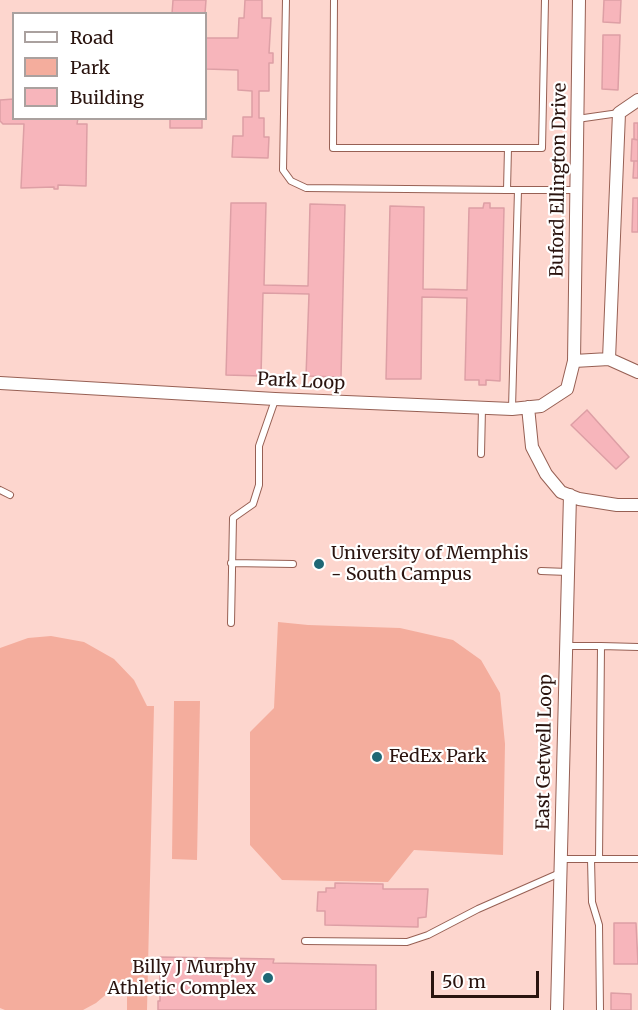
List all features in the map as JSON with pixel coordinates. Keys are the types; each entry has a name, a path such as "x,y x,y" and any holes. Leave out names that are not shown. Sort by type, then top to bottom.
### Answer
{"street":[{"name":"Buford Ellington Drive","path":"574,361 579,0"},
{"path":"609,359 620,112 638,100"},
{"path":"574,361 609,359 638,372"},
{"name":"Park Loop","path":"0,383 275,399 512,409 541,406 567,389 574,361"},
{"path":"528,407 532,447 546,474 561,492 579,500 638,505"},
{"name":"East Getwell Loop","path":"557,1010 570,495"}],"lane":[{"path":"286,0 283,170 291,181 306,188 576,190"},
{"path":"334,0 333,148 542,148 545,0"},
{"path":"577,119 620,112"},
{"path":"507,190 508,148"},
{"path":"512,409 518,190"},
{"path":"231,622 233,518 253,504 259,485 259,446 275,399"},
{"path":"481,454 482,408"},
{"path":"0,490 10,495"},
{"path":"231,563 293,564"},
{"path":"541,571 568,572"},
{"path":"566,646 638,647"},
{"path":"600,1010 598,926 592,902 601,646"},
{"path":"561,859 638,860"},
{"path":"305,941 407,942 561,872"}],"green space":[{"name":"FedEx Park","path":"278,622 400,628 453,640 481,660 500,693 505,744 503,855 414,850 388,882 282,880 250,845 250,732 274,708"},
{"path":"51,636 84,642 114,659 134,680 147,706 154,706 147,1010 127,1010 127,986 116,986 96,1003 83,1010 5,1010 0,1008 0,648 28,638"},
{"path":"174,701 200,701 197,860 172,859"}],"building":[{"path":"173,0 206,0 205,12 172,12"},
{"path":"245,0 262,0 262,18 271,18 269,53 273,53 273,63 269,63 269,91 259,91 259,118 264,118 264,137 269,137 268,158 232,157 233,136 243,136 243,117 252,117 252,91 238,90 238,70 207,69 207,38 238,38 239,18 244,18"},
{"path":"604,0 621,0 620,23 603,22"},
{"path":"603,35 620,35 618,90 602,89"},
{"path":"12,99 12,120 78,120 77,124 87,124 86,186 58,185 58,189 54,187 21,188 24,124 3,124 0,121 0,100"},
{"path":"170,120 202,120 202,128 170,128"},
{"path":"634,123 638,123 638,140 634,139"},
{"path":"632,139 638,140 638,161 631,161"},
{"path":"634,161 638,161 638,178 633,178"},
{"path":"633,198 638,198 638,232 632,232"},
{"path":"231,203 266,203 264,285 308,286 310,204 345,205 341,377 306,376 309,294 263,293 261,376 226,375"},
{"path":"484,203 490,203 490,208 504,208 500,381 486,380 486,385 479,385 479,380 465,380 467,298 422,297 421,379 386,379 390,206 424,207 423,289 467,290 469,208 483,208"},
{"path":"587,410 629,457 616,469 571,425"},
{"path":"335,883 383,884 383,889 428,889 426,917 418,918 418,927 325,925 325,911 317,911 318,892 326,892 326,888 335,888"},
{"path":"614,923 636,923 638,964 614,964"},
{"name":"Billy J Murphy Athletic Complex","path":"160,957 274,959 273,963 376,965 376,1010 158,1010"},
{"path":"611,993 631,994 631,1010 611,1010"}],"place":[{"name":"University of Memphis - South Campus","path":"319,564"},
{"name":"FedEx Park","path":"377,757"},
{"name":"Billy J Murphy Athletic Complex","path":"268,978"}]}
